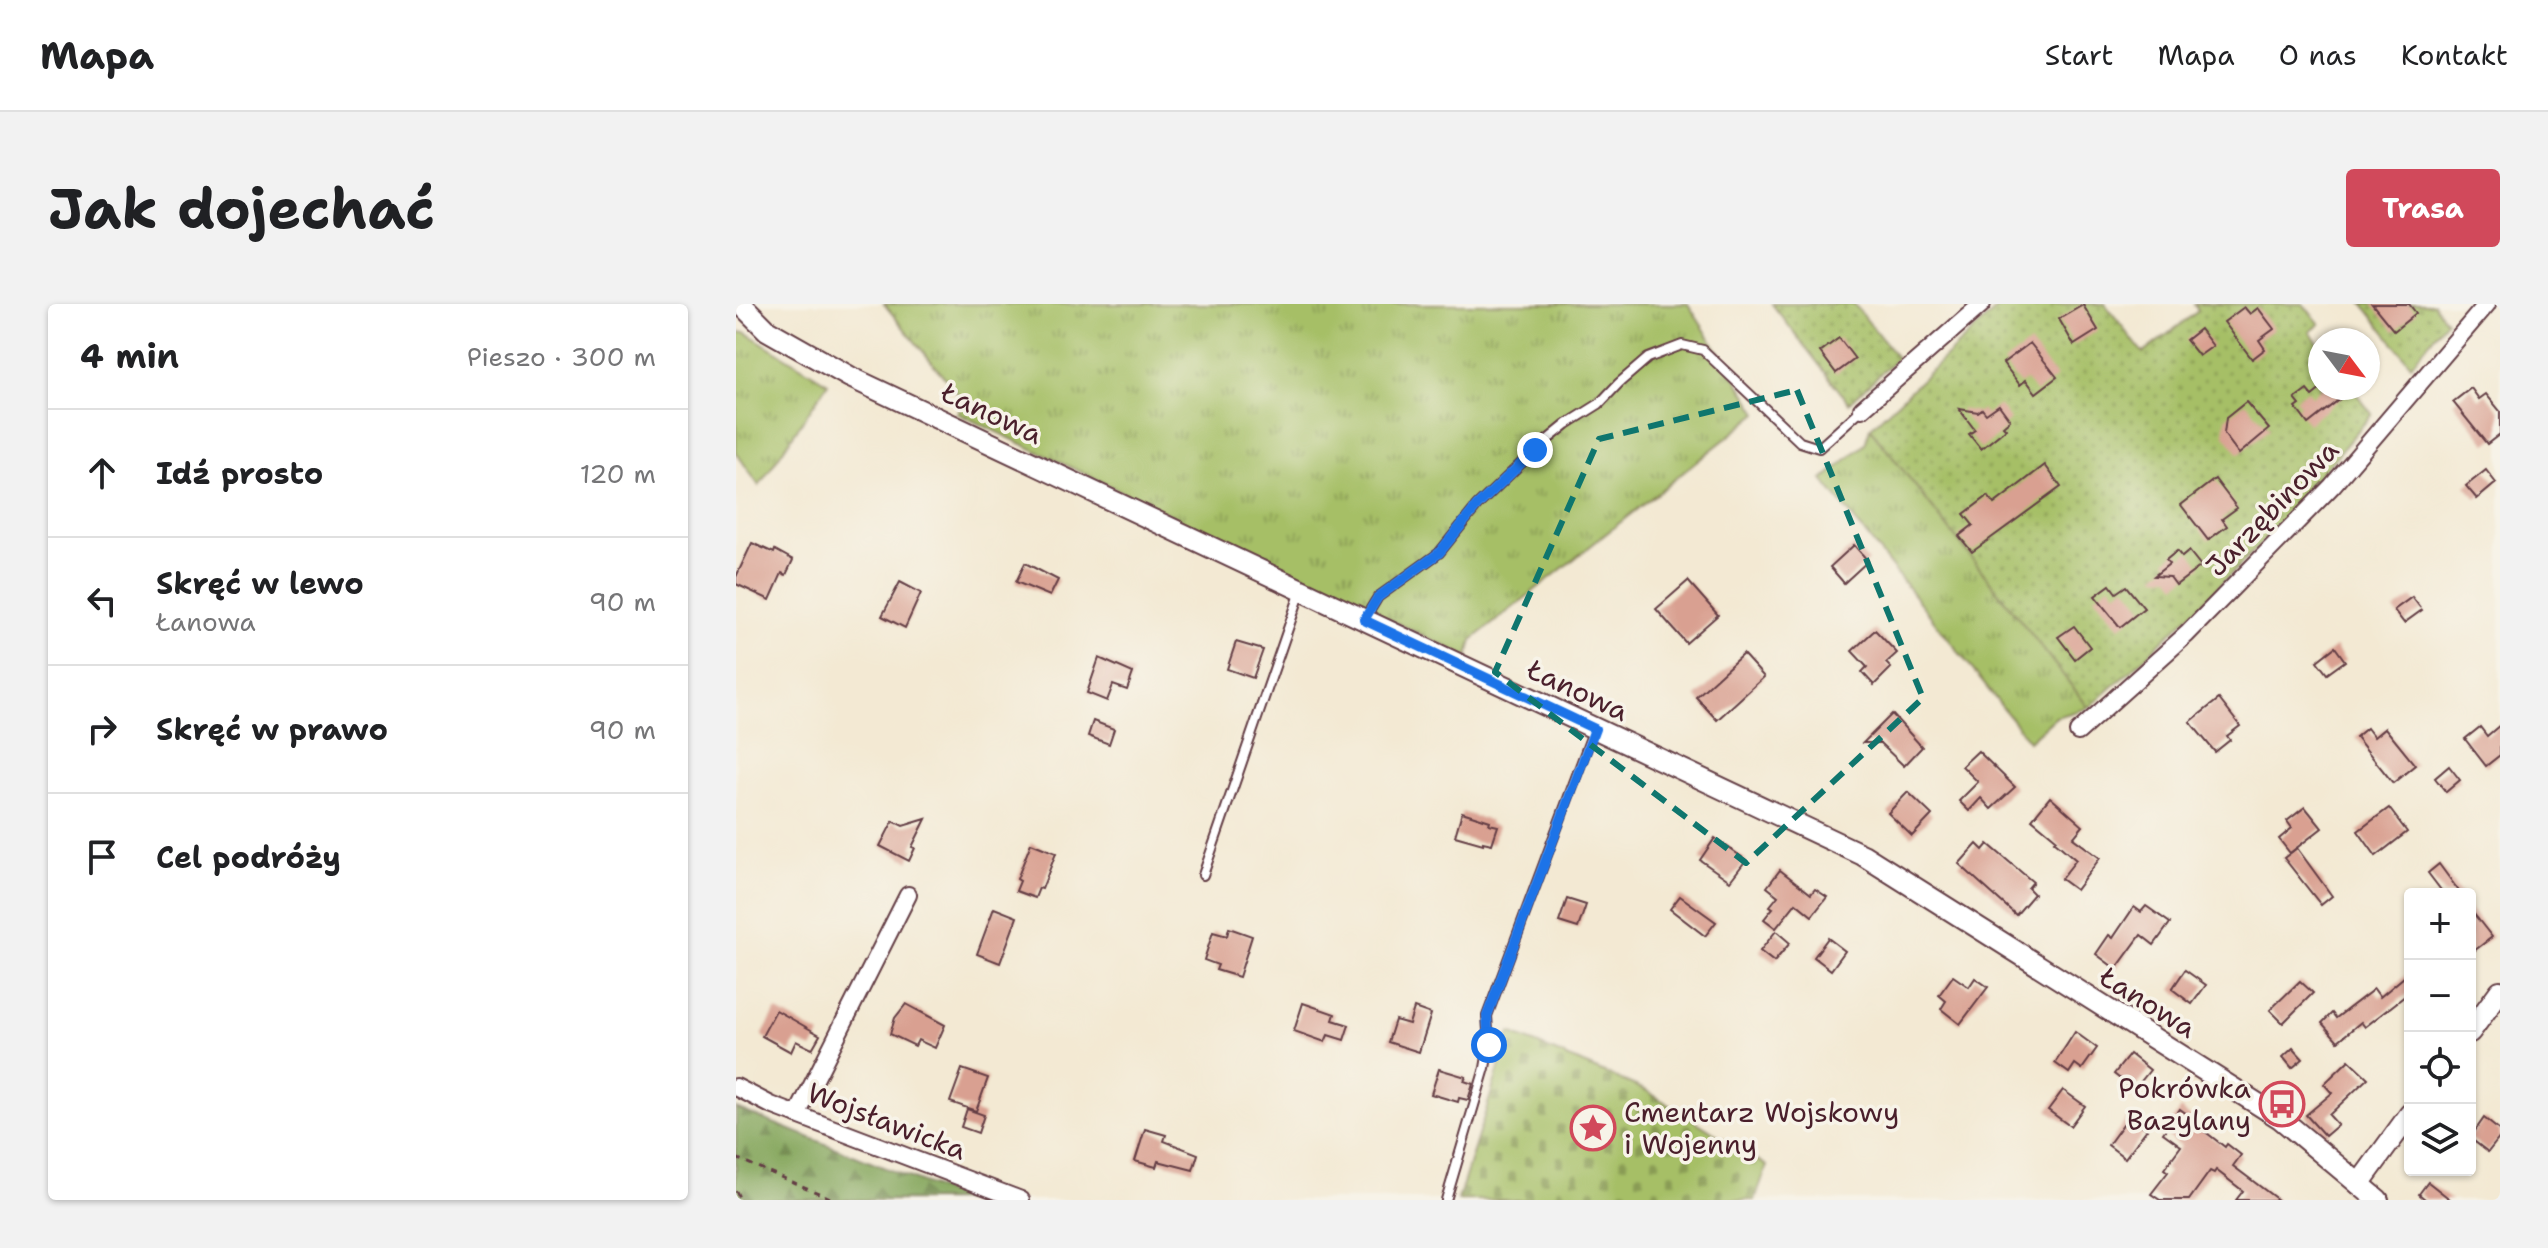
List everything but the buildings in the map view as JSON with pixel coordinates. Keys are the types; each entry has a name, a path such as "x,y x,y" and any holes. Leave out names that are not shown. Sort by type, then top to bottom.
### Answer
{"street":[{"name":"Łanowa","path":"741,304 767,330 850,377 1863,855 2280,1118 2378,1200"},
{"path":"1862,409 1982,304"},
{"name":"Jarzębinowa","path":"2078,732 2187,634 2332,486 2487,304"},
{"path":"797,1115 908,895"},
{"path":"2476,1024 2500,991"},
{"name":"Wojsławicka","path":"736,1087 771,1105 1021,1200"},
{"path":"2359,1184 2404,1122"}],"lane":[{"path":"1364,620 1378,597 1439,553 1477,506 1535,450 1567,424 1599,404 1648,358 1682,345 1703,350 1800,442 1819,448 1862,409"},
{"path":"1203,875 1302,590"},
{"path":"1446,1200 1485,1068 1489,1045 1487,1016 1595,729"}],"path":[{"path":"736,1158 835,1200"},
{"path":"736,1191 740,1200"}],"highlighted area":[{"path":"1797,390 1923,698 1746,863 1495,672 1599,439"}],"green space":[{"path":"884,304 1688,304 1758,413 1472,640 1468,657 957,413 964,401"},
{"path":"1772,304 1854,304 1897,358 1849,403"},
{"path":"2002,304 2105,304 2143,353 2198,311 2194,304 2303,304 2320,324 2308,328 2308,400 2361,400 2372,414 2255,550 2089,708 1870,428"},
{"path":"2363,304 2433,304 2446,321 2411,365"},
{"path":"736,332 746,333 828,383 759,486 736,452"},
{"path":"1870,428 2089,708 2056,717 2029,741 1823,480 1865,444"},
{"name":"Cmentarz Wojskowy i Wojenny","path":"1510,1033 1645,1090 1767,1166 1755,1200 1458,1200"},
{"path":"736,1108 965,1200 736,1200"}],"place":[{"name":"Pokrówka Bazylany","path":"2282,1104"},
{"name":"Cmentarz Wojskowy i Wojenny","path":"1593,1128"}],"route":[{"path":"1489,1045 1487,1016 1595,729 1364,620 1378,597 1439,553 1477,506 1535,450"}]}
